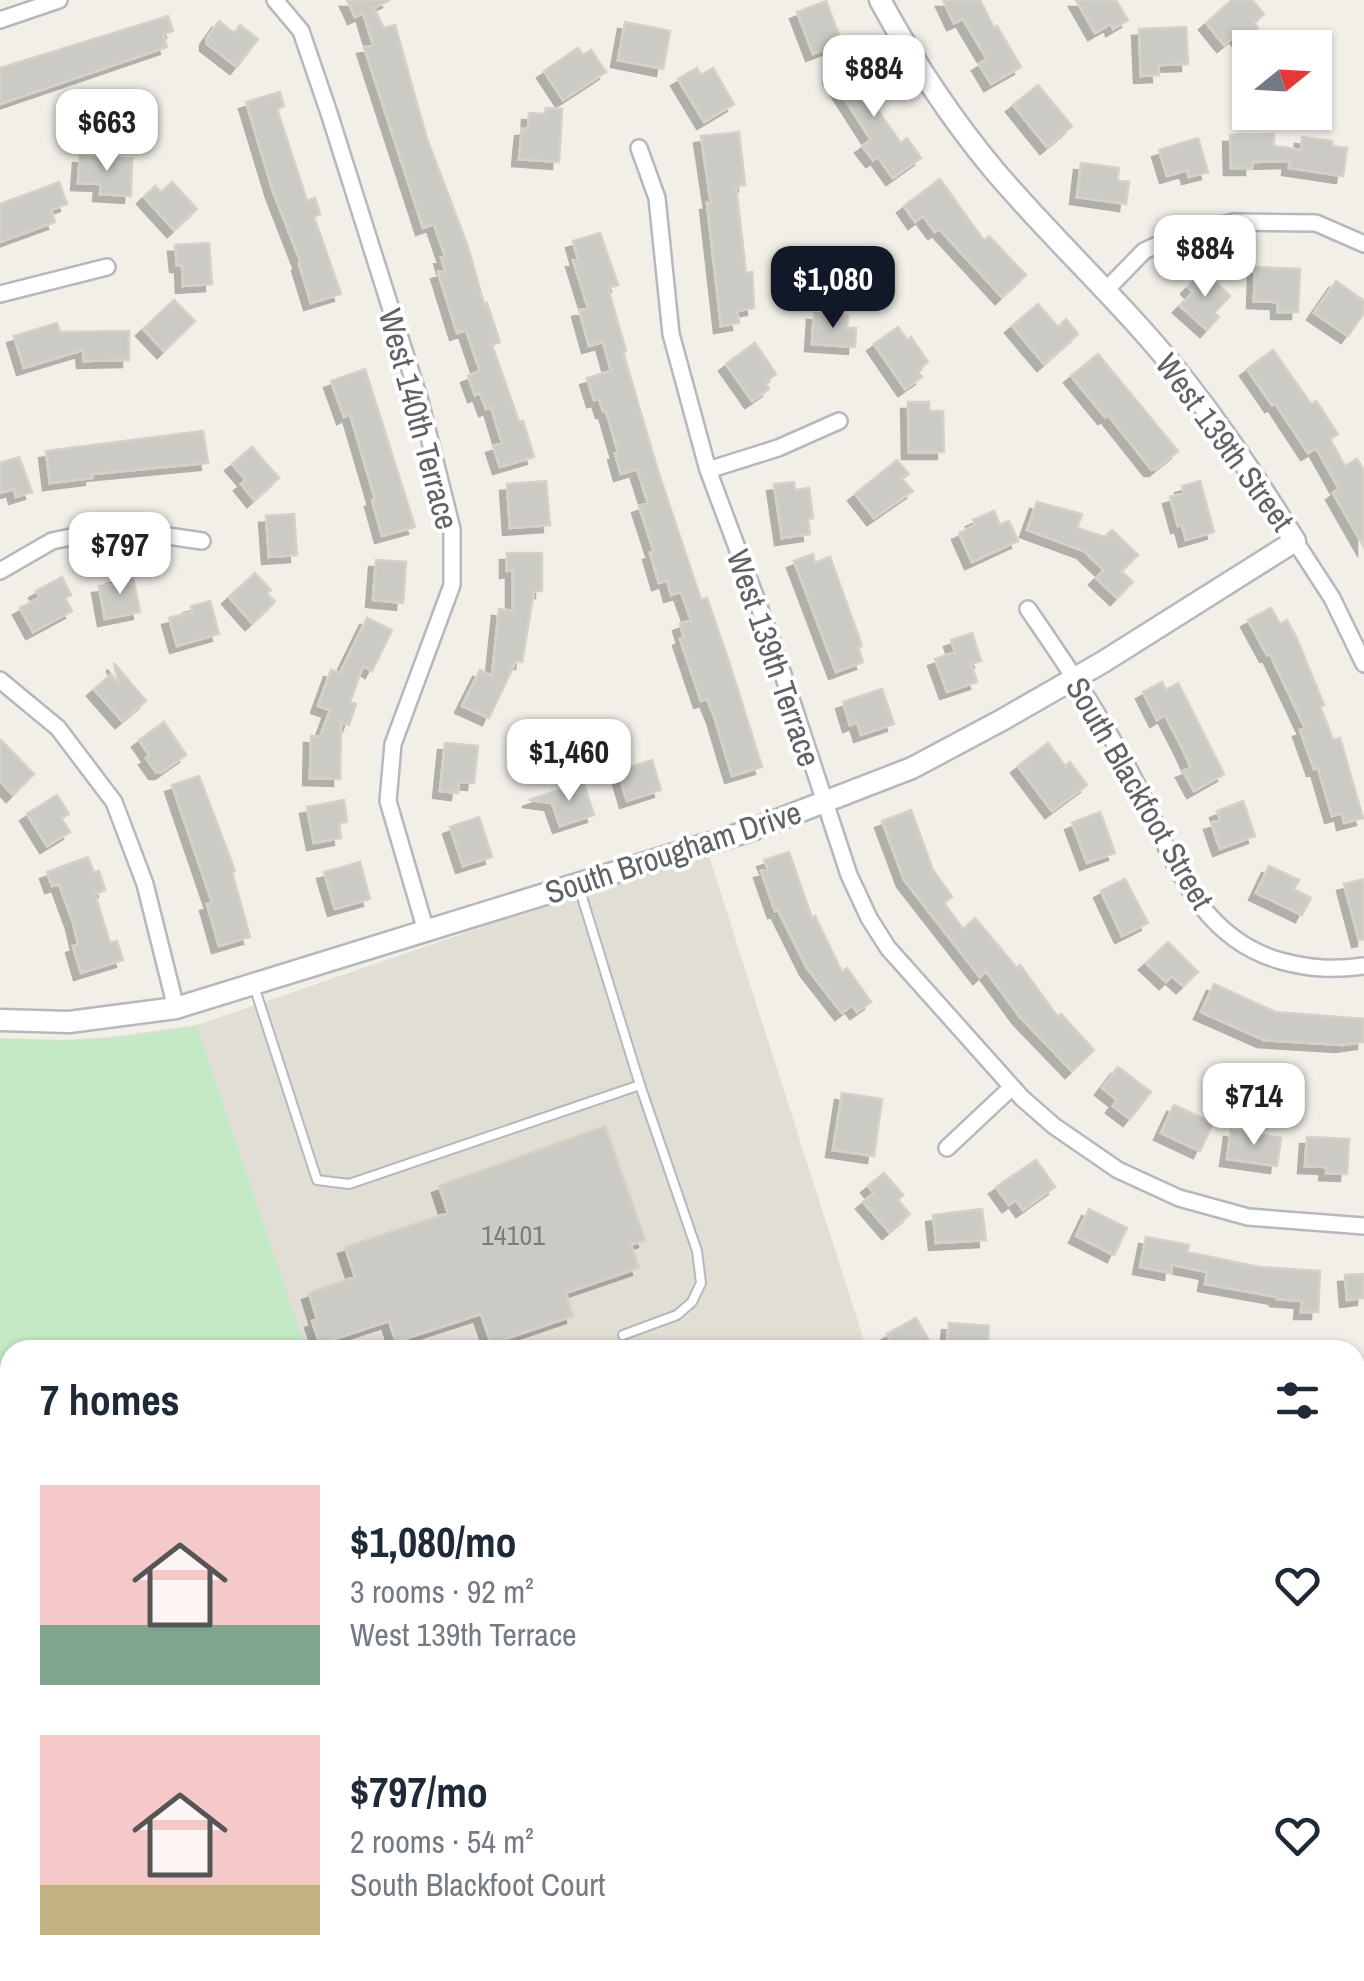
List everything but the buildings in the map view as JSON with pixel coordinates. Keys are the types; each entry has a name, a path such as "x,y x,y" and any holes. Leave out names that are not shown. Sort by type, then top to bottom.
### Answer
{"street":[{"path":"0,20 36,4 58,0"},
{"name":"West 140th Terrace","path":"275,0 302,30 420,401 452,529 452,586 394,744 388,801 426,931"},
{"name":"West 139th Street","path":"880,0 944,106 1004,181 1106,290 1208,410 1332,598 1364,664"},
{"name":"West 139th Terrace","path":"638,148 657,198 671,334 708,470 773,644 858,897 878,933 1012,1086 1054,1126 1118,1170 1179,1198 1248,1217 1364,1226"},
{"path":"1106,290 1144,251 1183,233 1234,222 1316,223 1364,244"},
{"path":"0,294 107,267"},
{"path":"708,470 794,442 839,421"},
{"path":"0,571 52,540 112,528 202,541"},
{"name":"South Brougham Drive","path":"0,1020 69,1022 176,1008 750,831 912,768 1076,677 1295,541"},
{"name":"South Blackfoot Street","path":"1028,609 1076,677 1128,767 1183,882 1199,906 1239,943 1270,958 1323,971 1364,966"},
{"path":"0,680 58,728 114,802 146,884 176,1008"},
{"path":"947,1148 1012,1086"}],"lane":[{"path":"578,884 696,1251 701,1283 692,1302 677,1315 623,1335"},
{"path":"254,986 317,1180 349,1184 640,1085"}],"shaded area":[{"path":"707,850 864,1340 0,1340 0,1038 110,1037 197,1025"}],"green space":[{"path":"197,1025 303,1340 0,1340 0,1038 49,1041 148,1034"}]}
